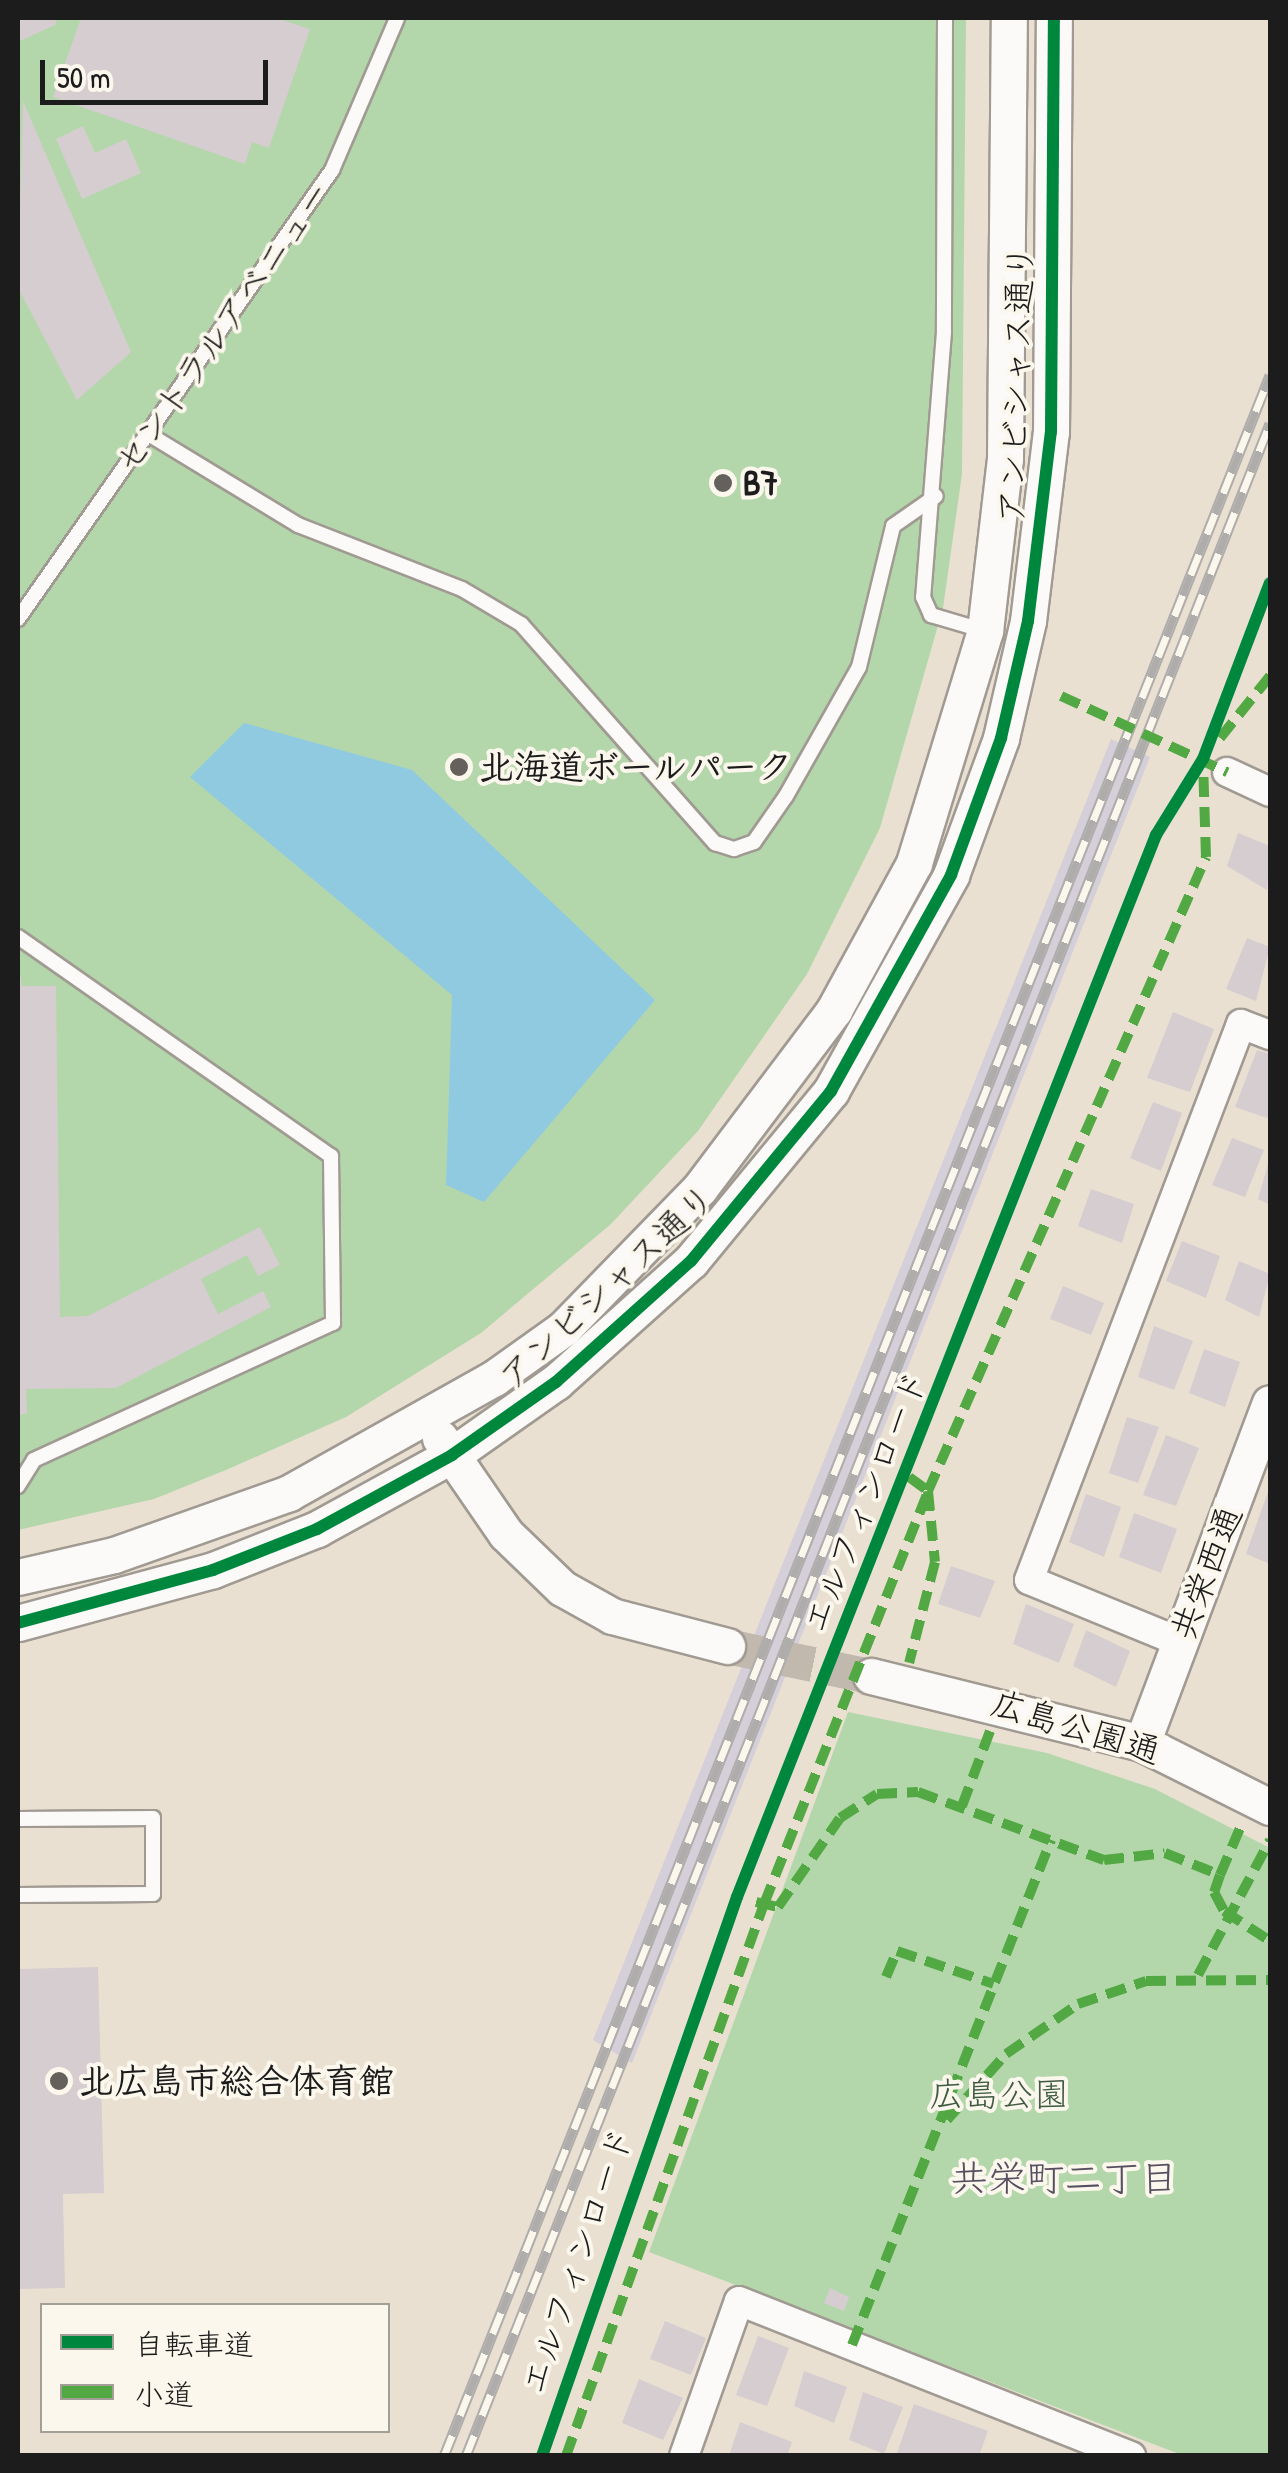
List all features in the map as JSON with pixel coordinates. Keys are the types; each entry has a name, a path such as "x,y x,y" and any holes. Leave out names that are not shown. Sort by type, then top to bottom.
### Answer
{"street":[{"name":"アンビシャス通り","path":"18,1569 289,1494 429,1420 577,1315 700,1188 785,1080 878,938 914,863 986,631 1005,459 1010,18"},
{"name":"アンビシャス通り","path":"18,1623 213,1570 317,1529 452,1455 556,1382 735,1213 885,1006 951,876 1012,694 1043,525 1054,18"},
{"path":"1227,772 1270,792"},
{"path":"1180,1642 1029,1580 1241,1024 1270,1035"},
{"name":"共栄西通","path":"1142,1743 1270,1403"},
{"path":"429,1420 506,1534 562,1588 612,1616 726,1646"},
{"name":"広島公園通","path":"871,1676 1142,1743 1270,1807"},
{"path":"684,2456 739,2301 1131,2456"}],"lane":[{"name":"セントラルアベニュー","path":"18,618 332,170 397,18"},
{"path":"946,18 936,496 924,598 931,615 986,631"},
{"path":"150,434 298,525 462,589 521,624 716,843 734,849 754,842 786,796 858,666 893,526 936,496"},
{"path":"18,937 331,1156 333,1322 34,1460 18,1486"},
{"path":"18,1819 152,1818 153,1894 18,1895"}],"shaded area":[{"path":"1111,739 1150,757 632,2063 593,2040"}],"green space":[{"name":"北海道ボールパーク","path":"18,18 966,18 962,474 943,608 880,828 807,974 698,1131 611,1224 481,1333 346,1417 226,1470 154,1499 18,1530"},
{"name":"広島公園","path":"848,1712 1047,1753 1155,1789 1270,1848 1270,2455 1182,2455 649,2252"}],"water":[{"path":"244,723 412,770 655,1000 484,1202 446,1185 452,995 190,777"}],"building":[{"path":"18,18 54,18 57,24 18,42"},
{"path":"81,18 276,18 310,29 269,148 252,142 245,164 53,97"},
{"path":"23,101 131,352 77,400 18,288"},
{"path":"83,126 95,153 126,139 141,173 82,199 56,139"},
{"path":"1238,833 1270,846 1267,890 1227,866"},
{"path":"1247,938 1270,947 1256,1001 1226,989"},
{"path":"18,959 22,986 56,986 60,1317 88,1316 260,1227 280,1265 258,1276 247,1255 201,1279 218,1314 263,1291 271,1307 116,1388 26,1389 27,1414 18,1414"},
{"path":"1173,1012 1214,1029 1190,1092 1147,1078"},
{"path":"1257,1050 1270,1054 1270,1119 1235,1107"},
{"path":"1153,1102 1182,1113 1161,1171 1130,1158"},
{"path":"1232,1138 1264,1150 1245,1197 1212,1185"},
{"path":"1270,1157 1270,1205 1258,1199"},
{"path":"1091,1189 1134,1204 1122,1243 1078,1226"},
{"path":"1182,1241 1220,1256 1206,1298 1166,1281"},
{"path":"1239,1261 1270,1274 1259,1317 1225,1300"},
{"path":"1063,1286 1104,1303 1091,1335 1050,1319"},
{"path":"1154,1326 1193,1341 1174,1390 1138,1377"},
{"path":"1204,1349 1240,1362 1225,1407 1189,1393"},
{"path":"1127,1417 1159,1427 1138,1483 1109,1473"},
{"path":"1166,1435 1199,1448 1176,1506 1143,1495"},
{"path":"1270,1486 1270,1564 1246,1554"},
{"path":"1086,1494 1121,1507 1104,1557 1069,1542"},
{"path":"1134,1513 1177,1529 1161,1573 1119,1557"},
{"path":"951,1566 995,1581 980,1618 938,1604"},
{"path":"1026,1604 1074,1624 1059,1663 1013,1644"},
{"path":"1086,1630 1130,1651 1116,1687 1073,1666"},
{"name":"北広島市総合体育館","path":"98,1967 104,2193 63,2194 65,2288 18,2289 18,1969"},
{"path":"830,2288 849,2297 844,2311 824,2303"},
{"path":"665,2321 706,2338 691,2375 650,2359"},
{"path":"758,2336 789,2348 767,2406 736,2395"},
{"path":"804,2371 847,2387 834,2423 794,2406"},
{"path":"639,2379 683,2398 663,2440 622,2423"},
{"path":"863,2392 903,2407 884,2454 849,2440"},
{"path":"914,2404 988,2431 979,2456 896,2456"},
{"path":"740,2422 792,2442 787,2456 729,2456"}],"tunnel":[{"path":"727,1646 871,1676"}],"railway":[{"path":"444,2456 1270,375"},
{"path":"466,2456 1270,423"}],"marked path":[{"path":"1220,738 1270,676"},
{"path":"1061,696 1227,772"},
{"path":"566,2456 764,1904 928,1491 1206,857 1203,762"},
{"path":"909,1477 928,1491 935,1562 909,1663"},
{"path":"962,1806 990,1731"},
{"path":"756,1902 778,1907 840,1818 877,1794 918,1792 1104,1860 1165,1853 1220,1875 1243,1821"},
{"path":"852,2345 1051,1840"},
{"path":"1198,1975 1270,1840"},
{"path":"1220,1875 1214,1892 1224,1911 1270,1941"},
{"path":"886,1977 897,1951 994,1984"},
{"path":"947,2120 1006,2054 1078,2004 1146,1981 1270,1980"}],"cycle path":[{"path":"18,1623 213,1570 317,1529 452,1455 556,1382 691,1261 831,1091 951,875 1001,738 1028,621 1051,432 1054,18"},
{"name":"エルフィンロード","path":"542,2456 737,1897 1156,835 1203,759 1270,583"}],"place":[{"name":"B7","path":"723,483"},
{"name":"北海道ボールパーク","path":"459,767"},
{"name":"北広島市総合体育館","path":"59,2081"}],"district":[{"name":"共栄町二丁目","path":"1064,2178"}]}
